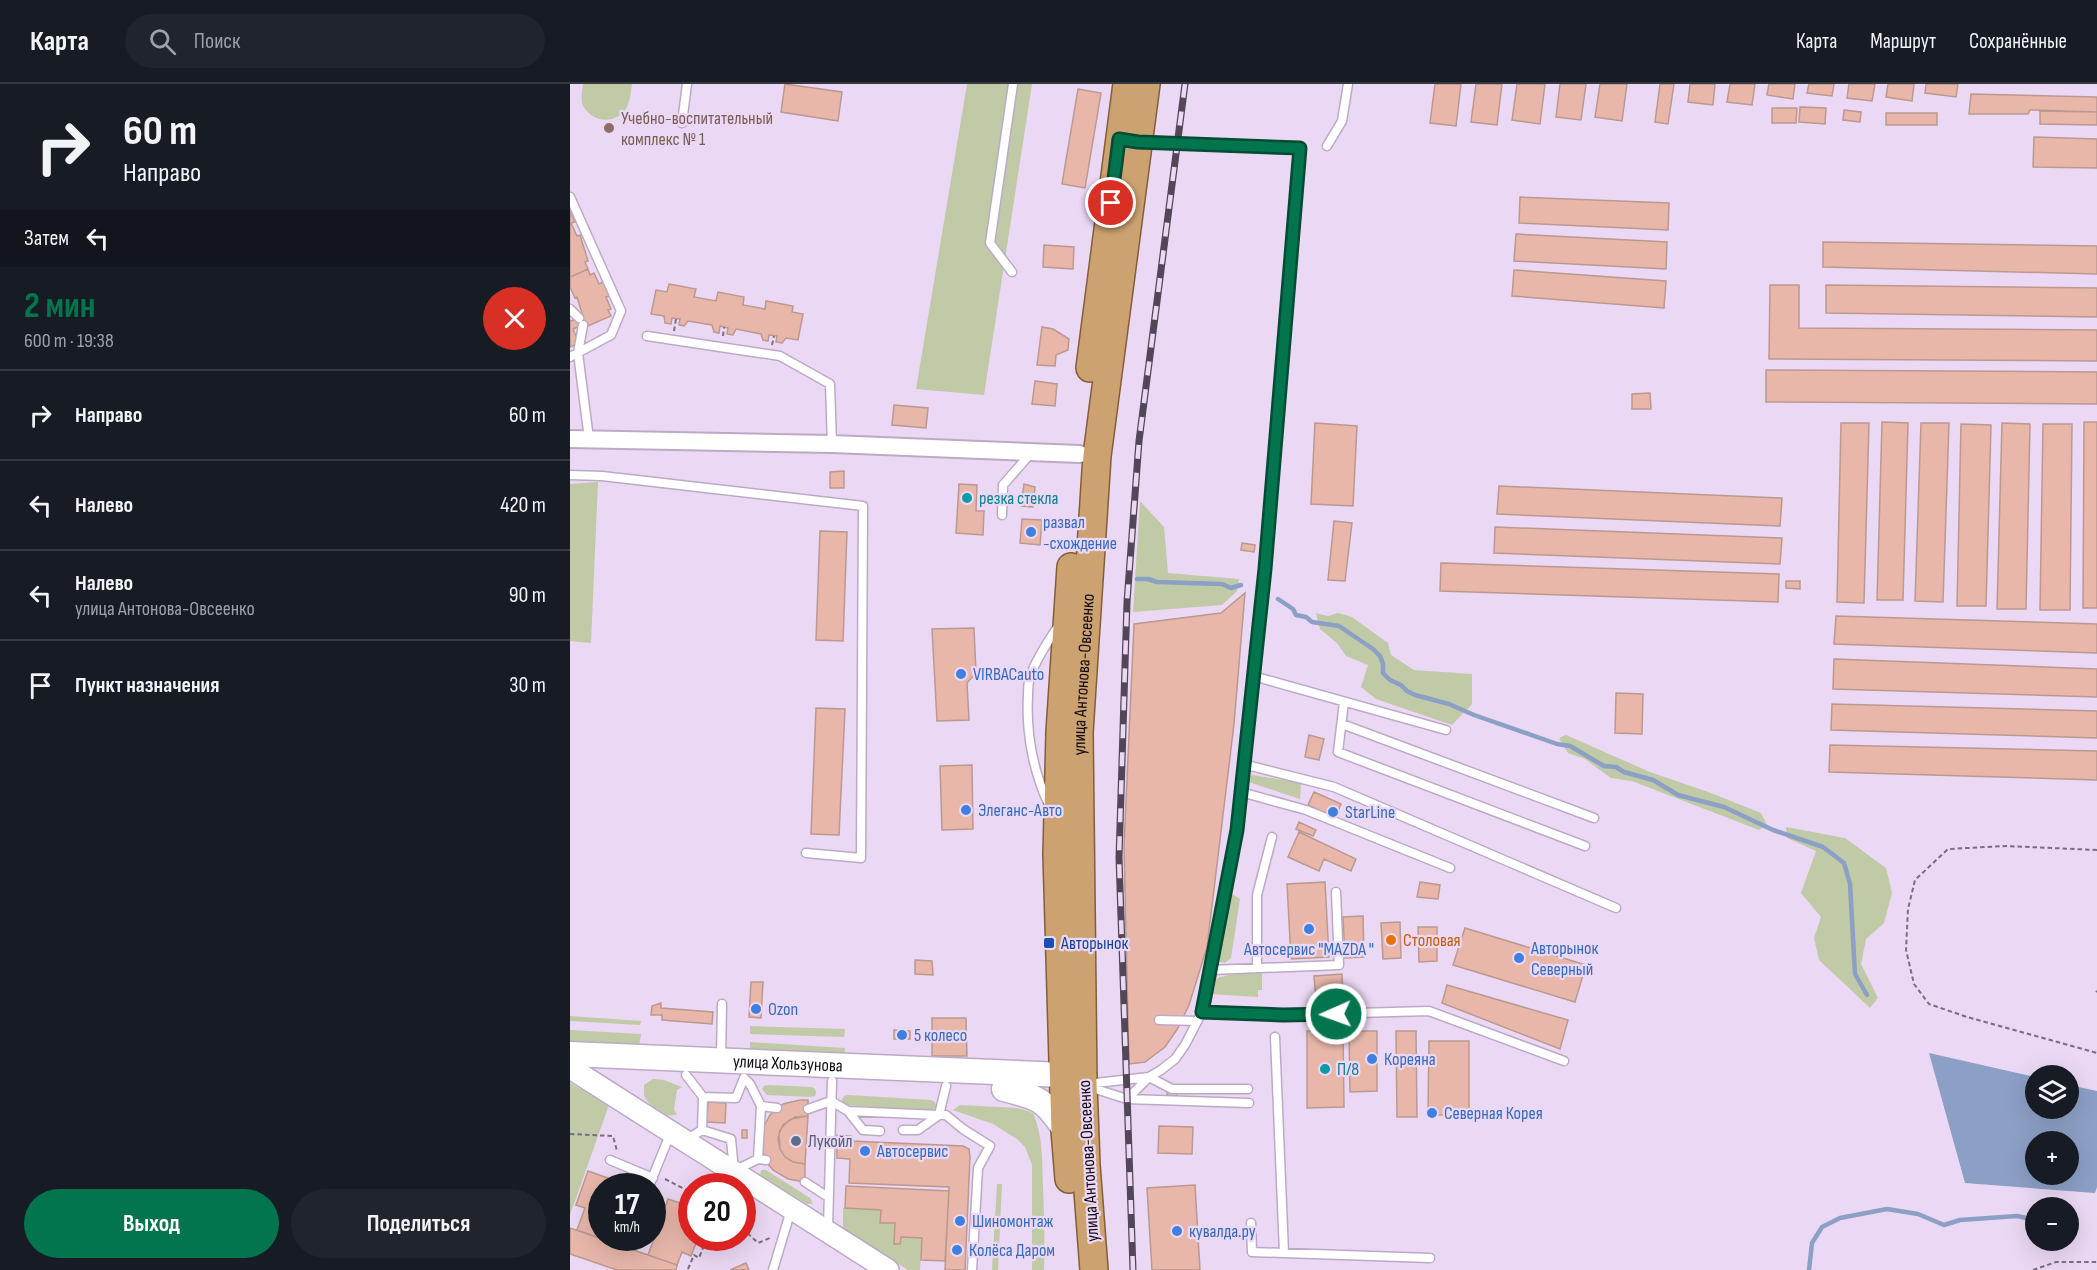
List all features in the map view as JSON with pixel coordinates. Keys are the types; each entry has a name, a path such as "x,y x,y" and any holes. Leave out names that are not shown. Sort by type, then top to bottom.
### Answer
{"highway":[{"name":"улица Антонова-Овсеенко","path":"1076,1270 1065,1130 1070,1084 1080,721 1097,456 1128,140 1127,84"},
{"name":"улица Антонова-Овсеенко","path":"1095,1270 1086,1165 1070,1084 1061,1021 1058,824 1060,732 1080,454 1128,140 1146,84"}],"main road":[{"name":"улица Хользунова","path":"603,1064 686,1075 744,1078 831,1091 1005,1081 1023,1068 1042,1059 1053,1047 1061,1021"},
{"name":"улица Хользунова","path":"571,1064 721,1061 1070,1084"},
{"name":"улица Хользунова","path":"1005,1081 1035,1096 1051,1109 1065,1130"}],"street":[{"path":"570,439 832,444 1080,454"},
{"path":"571,1064 616,1096 686,1134 734,1171 888,1270"},
{"path":"603,1064 616,1096"}],"lane":[{"path":"682,123 687,84"},
{"path":"1012,273 990,243 1013,84"},
{"path":"1327,146 1342,121 1348,84"},
{"path":"1127,1099 1149,1077 1174,1059 1185,1045 1202,1012 1237,830 1265,569 1300,148 1128,140"},
{"path":"570,197 621,311 611,335 574,355"},
{"path":"570,309 581,321 574,355 589,439"},
{"path":"647,336 780,356 830,384 832,444"},
{"path":"1002,515 1003,485 1032,453"},
{"path":"570,475 602,476 863,506 861,858 806,853"},
{"path":"1253,676 1446,730"},
{"path":"1344,702 1338,752 1585,846"},
{"path":"1342,724 1594,818"},
{"path":"1243,764 1334,787 1616,908"},
{"path":"1240,792 1306,810 1450,868"},
{"path":"1257,968 1257,895 1272,837"},
{"path":"1210,970 1339,965 1336,892"},
{"path":"721,1061 722,1004"},
{"path":"1202,1012 1283,1015 1429,1011 1564,1061"},
{"path":"1159,1020 1197,1022"},
{"path":"1275,1037 1284,1253"},
{"path":"686,1075 703,1097"},
{"path":"1070,1084 1149,1077 1172,1089 1248,1089"},
{"path":"703,1097 736,1098 744,1078 750,1084 761,1106 762,1160 734,1171"},
{"path":"1070,1084 1127,1099 1249,1103"},
{"path":"903,1130 918,1130 939,1115 946,1086"},
{"path":"808,1109 831,1091"},
{"path":"831,1091 863,1130 880,1131"},
{"path":"828,1232 831,1091"},
{"path":"658,1173 686,1134 703,1097"},
{"path":"761,1106 777,1108"},
{"path":"848,1111 946,1115 990,1146 978,1168 972,1270"},
{"path":"610,1160 634,1173"},
{"path":"805,1182 828,1197"},
{"path":"773,1270 792,1208"},
{"path":"1251,1223 1252,1252 1430,1258"}],"path":[{"path":"2097,850 2006,846 1948,849 1915,880 1908,909 1906,950 1914,984 1929,1004 1967,1017 2097,1053"},
{"path":"756,1241 758,1243 779,1235"},
{"path":"688,1269 694,1255 699,1258 702,1251"},
{"path":"2033,1270 2056,1262 2097,1262"}],"green space":[{"path":"583,84 632,84 627,107 617,117 610,119 603,120 591,115 582,103"},
{"path":"967,84 1032,84 984,395 916,389"},
{"path":"598,482 591,643 570,641 570,484"},
{"path":"1140,501 1164,527 1168,573 1239,579 1237,591 1222,605 1133,612"},
{"path":"1316,613 1328,616 1338,613 1352,617 1388,643 1391,655 1414,670 1472,674 1472,704 1452,725 1376,699 1361,687 1368,665 1346,656 1337,643 1320,629"},
{"path":"1566,735 1650,772 1761,813 1767,825 1759,830 1632,781 1611,778 1585,759 1568,753 1559,738"},
{"path":"1253,775 1301,783 1300,799 1243,780"},
{"path":"1786,827 1845,838 1886,868 1892,893 1884,923 1866,939 1861,964 1878,998 1870,1008 1819,960 1814,938 1821,917 1801,893 1816,851 1787,838"},
{"path":"1229,892 1240,899 1231,958 1225,963 1216,958 1216,951"},
{"path":"1262,973 1262,990 1258,990 1258,997 1210,994 1210,985 1219,978 1233,974"},
{"path":"570,1016 641,1021 640,1025 570,1021"},
{"path":"750,1026 845,1029 844,1037 750,1034"},
{"path":"570,1030 641,1034 639,1046 570,1042"},
{"path":"750,1042 845,1048 845,1056 750,1052"},
{"path":"653,1079 664,1080 682,1087 677,1090 674,1110 677,1114 663,1114 646,1099 644,1085"},
{"path":"570,1083 609,1105 570,1215"},
{"path":"768,1085 812,1087 816,1093 811,1097 767,1095 762,1089"},
{"path":"848,1095 931,1100 936,1106 930,1111 847,1105 842,1100"},
{"path":"960,1105 1018,1108 1033,1113 1039,1131 1042,1158 1044,1270 1032,1270 1032,1165 1025,1147 1017,1139 993,1124 953,1110"},
{"path":"761,1170 766,1170 810,1198 813,1204 807,1204 760,1176"},
{"path":"997,1184 1002,1184 998,1270 992,1270"},
{"path":"843,1208 881,1210 881,1222 895,1223 894,1244 900,1244 901,1237 922,1238 920,1270 908,1270 843,1228"}],"water":[{"path":"1929,1053 2025,1075 2025,1119 2079,1119 2079,1087 2097,1091 2097,1187 2095,1193 1965,1183"}],"building":[{"path":"785,84 842,92 838,121 781,112"},
{"path":"1435,84 1461,84 1456,126 1430,123"},
{"path":"1476,84 1502,84 1497,125 1471,122"},
{"path":"1517,84 1545,84 1540,124 1512,120"},
{"path":"1560,84 1586,84 1581,120 1556,117"},
{"path":"1600,84 1627,84 1622,121 1595,117"},
{"path":"1660,84 1674,84 1668,124 1655,122"},
{"path":"1690,84 1715,84 1713,105 1688,102"},
{"path":"1730,84 1755,84 1752,105 1727,102"},
{"path":"1769,84 1795,84 1793,99 1767,95"},
{"path":"1809,84 1834,84 1832,96 1807,93"},
{"path":"1849,84 1875,84 1872,101 1847,98"},
{"path":"1888,84 1914,84 1912,101 1886,97"},
{"path":"1926,84 1958,84 1956,97 1925,93"},
{"path":"1078,89 1101,93 1085,188 1062,184"},
{"path":"1971,94 2097,97 2097,112 2030,110 2028,114 1969,114"},
{"path":"1800,107 1826,108 1825,124 1799,122"},
{"path":"1772,108 1797,108 1796,123 1772,123"},
{"path":"1844,110 1861,112 1860,122 1843,120"},
{"path":"2040,111 2097,112 2097,125 2040,124"},
{"path":"1886,113 1937,113 1937,125 1886,125"},
{"path":"2034,137 2097,139 2097,168 2033,167"},
{"path":"1520,197 1669,203 1668,230 1519,223"},
{"path":"570,211 575,222 571,223 577,236 580,235 588,261 585,262 588,269 570,277"},
{"path":"1516,234 1667,242 1666,269 1514,261"},
{"path":"1823,242 2097,246 2097,274 1823,267"},
{"path":"1044,245 1074,247 1073,269 1043,267"},
{"path":"588,269 590,275 594,273 599,284 603,282 609,296 606,297 611,316 588,326 587,323 573,329 579,343 570,347 570,320 583,316 577,297 575,298 570,287 570,277"},
{"path":"1514,270 1666,281 1664,308 1512,296"},
{"path":"669,284 696,289 694,297 716,301 718,292 744,297 743,305 765,309 766,301 793,306 792,312 803,314 798,340 786,338 782,343 776,342 777,336 769,335 768,341 763,340 761,334 736,329 733,335 727,334 728,328 720,326 719,333 714,332 712,325 688,321 684,326 679,325 680,319 672,318 671,324 665,323 664,316 651,314 656,290 667,292"},
{"path":"1770,285 1799,285 1799,328 2097,330 2097,361 1769,359"},
{"path":"1826,285 2097,288 2097,317 1826,313"},
{"path":"1042,327 1053,329 1069,339 1068,350 1056,355 1055,366 1037,365"},
{"path":"1766,370 2097,372 2097,404 1766,402"},
{"path":"1035,381 1057,384 1055,406 1032,404"},
{"path":"1650,393 1651,409 1632,409 1632,394"},
{"path":"894,405 928,408 926,428 892,425"},
{"path":"1882,422 1908,423 1903,600 1877,600"},
{"path":"2084,422 2097,422 2097,608 2083,608"},
{"path":"1315,423 1357,426 1353,506 1311,504"},
{"path":"1841,423 1869,423 1864,603 1837,602"},
{"path":"1921,423 1949,423 1943,602 1915,601"},
{"path":"2002,423 2030,424 2026,609 1997,609"},
{"path":"1961,424 1991,425 1986,606 1957,606"},
{"path":"2043,424 2072,424 2070,610 2040,610"},
{"path":"844,471 844,488 830,488 830,472"},
{"name":"резка стекла","path":"959,484 977,485 976,511 984,511 983,535 956,533"},
{"path":"1024,484 1035,487 1033,507 1021,506"},
{"path":"1499,486 1782,498 1780,526 1497,514"},
{"name":"развал -схождение","path":"1022,519 1042,520 1040,545 1020,543"},
{"path":"1334,521 1352,523 1345,581 1328,580"},
{"path":"1495,527 1782,538 1780,564 1494,553"},
{"path":"820,531 847,532 843,641 816,640"},
{"path":"1242,543 1255,545 1254,552 1241,550"},
{"path":"1441,563 1779,574 1778,602 1440,591"},
{"path":"1786,581 1800,581 1800,589 1786,588"},
{"path":"1245,593 1234,724 1207,947 1189,1005 1178,1028 1165,1047 1145,1062 1129,1064 1124,846 1134,624 1221,613"},
{"path":"1836,616 2097,624 2097,653 1834,644"},
{"path":"974,628 976,673 967,683 969,720 937,721 932,629"},
{"path":"1834,659 2097,669 2097,697 1833,689"},
{"path":"1616,693 1643,694 1642,734 1615,733"},
{"path":"1832,704 2097,711 2097,738 1831,730"},
{"path":"816,708 845,709 839,835 811,834"},
{"path":"1309,735 1324,739 1319,760 1305,757"},
{"path":"1830,745 2097,751 2097,780 1829,772"},
{"path":"972,765 973,829 942,830 940,766"},
{"path":"1314,792 1341,804 1335,818 1308,805"},
{"path":"1299,822 1316,830 1313,836 1296,829"},
{"path":"1299,832 1356,859 1351,871 1324,859 1319,871 1288,857"},
{"path":"1325,882 1329,957 1291,959 1287,884"},
{"path":"1420,882 1440,885 1438,899 1417,897"},
{"path":"1363,916 1364,957 1345,958 1343,917"},
{"name":"Столовая","path":"1400,922 1401,958 1383,959 1381,923"},
{"path":"1418,927 1437,927 1437,961 1419,962"},
{"path":"1465,928 1586,965 1575,1002 1453,965"},
{"path":"915,960 932,961 933,975 915,974"},
{"path":"1342,974 1343,998 1316,1000 1314,976"},
{"path":"751,982 763,982 761,1018 749,1017"},
{"path":"1447,985 1568,1020 1560,1049 1442,1003"},
{"path":"661,1003 661,1008 713,1012 712,1024 662,1020 662,1015 651,1015 652,1006"},
{"path":"932,1018 966,1018 967,1056 932,1056"},
{"name":"5 колесо","path":"894,1030 910,1031 910,1039 894,1039"},
{"name":"П/8","path":"1307,1031 1343,1031 1344,1107 1307,1108"},
{"path":"1349,1031 1377,1031 1377,1091 1350,1092"},
{"path":"1396,1031 1416,1031 1417,1117 1397,1117"},
{"path":"1429,1041 1469,1041 1469,1115 1428,1115"},
{"path":"1167,1090 1177,1090 1177,1099 1167,1098"},
{"path":"808,1100 808,1116 795,1117 787,1122 780,1130 778,1139 785,1157 793,1162 805,1164 805,1182 788,1179 773,1170 761,1147 762,1130 770,1115 783,1104"},
{"path":"708,1102 726,1103 725,1123 707,1122"},
{"path":"808,1116 805,1164 793,1162 785,1157 780,1149 779,1134 783,1125 791,1119"},
{"path":"1159,1126 1193,1127 1192,1154 1158,1153"},
{"path":"742,1130 747,1130 747,1138 742,1138"},
{"path":"837,1135 851,1136 851,1141 963,1146 969,1149 965,1270 945,1270 949,1187 849,1183 850,1159 837,1158"},
{"path":"588,1171 594,1173 588,1173 588,1234 577,1230 585,1208 576,1205"},
{"path":"1195,1185 1200,1270 1152,1270 1147,1188"},
{"path":"846,1186 949,1191 945,1261 921,1260 922,1238 901,1237 900,1244 894,1244 895,1223 880,1223 881,1210 845,1208"},
{"path":"668,1199 678,1202 678,1251 693,1251 691,1256 682,1252 677,1265 648,1255 649,1251 666,1251"},
{"path":"570,1228 588,1234 588,1251 637,1251 677,1265 676,1270 617,1270 570,1254"},
{"path":"746,1263 749,1270 730,1270"}],"waterway":[{"path":"1137,579 1157,582 1222,584 1231,588 1241,585"},
{"path":"1278,599 1293,609 1296,615 1306,617 1312,622 1339,626 1373,649 1380,656 1383,673 1390,680 1415,695 1449,704 1557,744 1570,746 1604,766 1616,767 1624,772 1653,780 1678,795 1724,807 1773,830 1823,847 1844,863 1850,884 1855,974 1867,995"},
{"path":"1809,1270 1812,1243 1822,1227 1840,1218 1887,1209 1918,1214 1944,1225 1960,1220 2017,1216 2025,1218"}],"railway":[{"path":"1133,1270 1119,858 1127,602 1139,441 1185,84"}],"place":[{"name":"Учебно-воспитательный комплекс № 1","path":"609,128"},
{"name":"резка стекла","path":"967,498"},
{"name":"развал -схождение","path":"1031,532"},
{"name":"VIRBACauto","path":"961,674"},
{"name":"Элеганс-Авто","path":"966,810"},
{"name":"StarLine","path":"1333,812"},
{"name":"Автосервис \"MAZDA \"","path":"1309,929"},
{"name":"Столовая","path":"1391,940"},
{"name":"Авторынок","path":"1049,943"},
{"name":"Авторынок Северный","path":"1519,958"},
{"name":"Ozon","path":"756,1009"},
{"name":"5 колесо","path":"902,1035"},
{"name":"Кореяна","path":"1372,1059"},
{"name":"П/8","path":"1325,1069"},
{"name":"Северная Корея","path":"1432,1113"},
{"name":"Лукойл","path":"796,1141"},
{"name":"Автосервис","path":"865,1151"},
{"name":"Шиномонтаж","path":"960,1221"},
{"name":"кувалда.ру","path":"1177,1231"},
{"name":"Колёса Даром","path":"957,1250"}],"route":[{"path":"1111,203 1119,139 1138,142 1300,148 1265,569 1237,830 1202,1012 1336,1014"}]}
